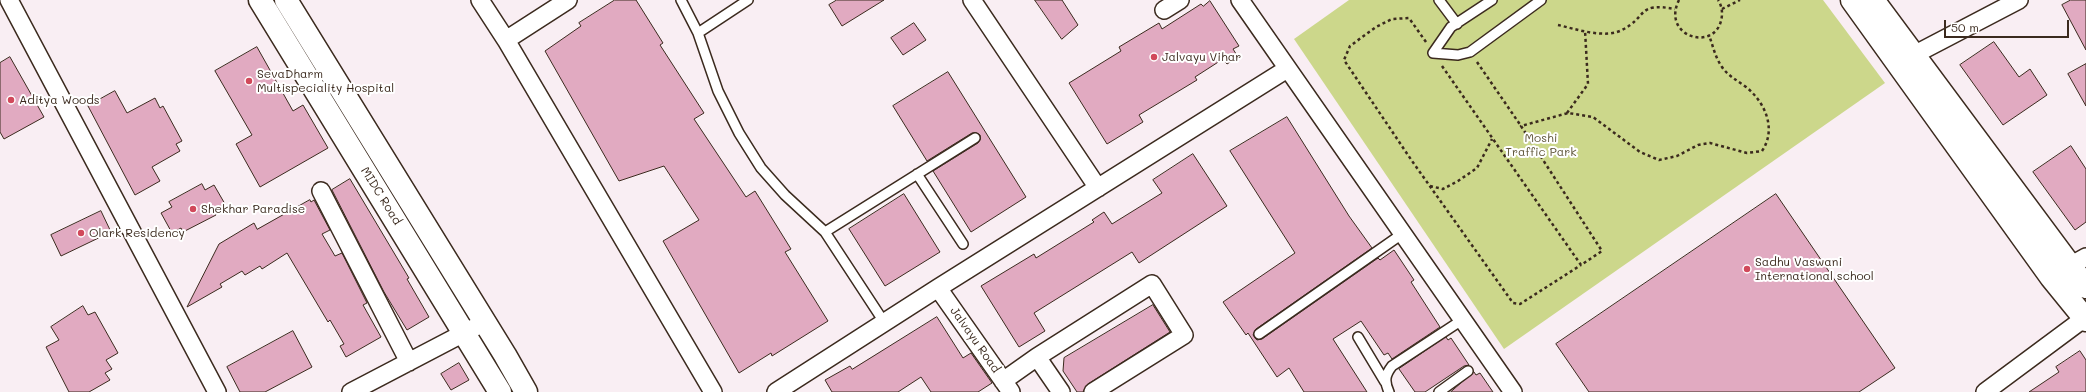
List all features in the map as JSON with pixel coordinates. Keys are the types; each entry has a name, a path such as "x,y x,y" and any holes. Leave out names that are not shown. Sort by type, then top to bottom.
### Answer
{"main road":[{"name":"MIDC Road","path":"260,0 500,392"},
{"name":"MIDC Road","path":"286,0 485,322 526,392"},
{"path":"1852,0 1905,59 2078,262 2086,287"},
{"path":"1873,0 1905,59 2050,277 2085,318"}],"street":[{"path":"9,0 217,392"},
{"path":"480,0 506,40 713,392"},
{"path":"506,40 568,0"},
{"path":"972,0 1098,188"},
{"path":"1164,10 1180,0"},
{"path":"1240,0 1513,392"},
{"path":"1905,59 2019,0"},
{"path":"776,392 884,322 1287,69"},
{"path":"322,191 409,362"},
{"path":"2050,277 2078,262"},
{"path":"1007,386 1037,356 1152,284 1184,334 1093,392"},
{"name":"Jalvayu Road","path":"938,288 1007,386"},
{"path":"1985,392 2085,318"},
{"path":"351,392 485,322"},
{"path":"1037,356 1061,392"}],"lane":[{"path":"681,0 698,33 718,91 739,133 762,168 785,195 825,232 884,322"},
{"path":"698,33 748,0"},
{"path":"1439,0 1457,24"},
{"path":"1433,53 1451,27 1492,0"},
{"path":"1433,53 1458,55 1470,52 1541,0"},
{"path":"825,232 975,138"},
{"path":"917,174 963,244"},
{"path":"1259,334 1402,234"},
{"path":"1385,382 1386,374 1392,366 1462,320"},
{"path":"1358,337 1390,392"},
{"path":"1439,392 1468,371"}],"path":[{"path":"1679,0 1675,9 1676,23 1680,30 1687,35 1694,37 1709,35 1720,24 1722,9 1718,0"},
{"path":"1722,9 1740,0"},
{"path":"1558,25 1601,33 1621,30 1641,13 1652,7 1675,9"},
{"path":"1470,52 1521,126 1602,251 1581,265 1520,304 1513,303 1430,186 1344,60 1350,46 1376,27 1392,19 1410,18 1492,139 1581,265"},
{"path":"1567,114 1588,84 1585,30"},
{"path":"1521,126 1567,114 1593,117 1640,152 1659,160 1677,156 1698,145 1710,143 1747,153 1762,151 1768,142 1770,126 1767,114 1759,100 1722,67 1709,35"},
{"path":"1430,186 1443,189 1458,182 1477,168 1492,139"}],"green space":[{"name":"Moshi Traffic Park","path":"1349,0 1823,0 1885,83 1504,349 1294,39"}],"building":[{"path":"615,0 636,0 663,43 660,45 704,113 694,119 746,197 755,191 791,249 785,252 828,321 772,356 771,353 739,373 663,241 699,220 664,166 619,181 545,51 581,26 579,23"},
{"path":"837,0 884,0 842,26 829,5"},
{"path":"1035,0 1062,0 1078,25 1062,39"},
{"path":"2071,0 2086,0 2086,50 2062,5"},
{"path":"1210,1 1239,46 1233,49 1238,57 1227,64 1223,59 1195,77 1197,80 1139,115 1143,122 1107,144 1069,83 1121,51 1119,47 1159,23 1162,29 1201,4 1203,6"},
{"path":"914,23 926,40 903,55 891,38"},
{"path":"1994,42 2019,77 2030,69 2047,95 2003,125 1960,65"},
{"path":"257,47 293,111 303,105 328,148 260,187 236,144 252,135 215,71"},
{"name":"Aditya Woods","path":"10,57 44,117 4,139 0,132 0,63"},
{"path":"2086,64 2086,106 2068,74"},
{"path":"948,72 1026,197 971,232 933,171 978,143 980,140 980,135 977,133 972,133 927,161 893,106"},
{"path":"115,91 127,113 155,98 160,108 163,106 182,141 176,144 180,151 152,167 160,181 135,195 88,106"},
{"path":"1287,117 1349,216 1372,248 1256,329 1253,335 1257,340 1262,339 1378,258 1380,260 1394,250 1414,280 1411,282 1440,327 1392,359 1388,353 1384,355 1361,321 1333,339 1367,392 1304,392 1289,368 1277,377 1248,333 1246,335 1223,302 1295,253 1230,151"},
{"path":"2071,146 2086,169 2086,222 2075,230 2033,172"},
{"path":"1193,154 1227,206 1139,263 1132,252 1034,313 1045,331 1019,347 981,286 1034,254 1036,258 1094,222 1092,220 1104,212 1112,224 1162,193 1153,180"},
{"path":"350,179 409,278 407,279 429,317 407,330 384,292 332,190"},
{"name":"Shekhar Paradise","path":"202,184 205,190 214,185 225,204 214,210 216,215 183,232 181,228 172,233 161,213 172,207 169,202"},
{"path":"904,194 940,252 885,286 849,229"},
{"name":"Sadhu Vaswani International school","path":"1776,194 1895,368 1859,392 1589,392 1556,344"},
{"path":"310,200 311,202 314,200 330,230 322,234 335,256 342,253 367,303 363,305 381,337 346,357 340,346 344,344 330,320 328,322 287,253 262,269 260,266 245,275 242,271 220,284 222,287 187,307 219,244 254,223 257,229"},
{"name":"Olark Residency","path":"101,211 111,232 61,256 51,235"},
{"path":"1153,305 1170,332 1088,384 1083,392 1077,392 1063,371 1064,358"},
{"path":"83,306 88,315 95,312 118,353 106,360 112,369 105,373 110,380 89,392 69,392 46,347 59,340 51,327"},
{"path":"937,317 963,358 971,353 992,383 978,392 931,392 921,377 898,392 832,392 825,380 850,366 852,369"},
{"path":"293,331 312,367 265,392 240,392 227,367"},
{"path":"1446,337 1448,340 1451,338 1469,365 1464,366 1425,392 1415,392 1399,369"},
{"path":"2080,351 2086,360 2086,392 2029,392 2059,372 2056,367"},
{"path":"459,363 469,380 451,390 441,374"},
{"path":"1474,372 1476,375 1480,373 1493,392 1451,392"}],"place":[{"name":"Jalvayu Vihar","path":"1154,57"},
{"name":"SevaDharm Multispeciality Hospital","path":"249,81"},
{"name":"Aditya Woods","path":"11,100"},
{"name":"Shekhar Paradise","path":"193,209"},
{"name":"Olark Residency","path":"81,233"},
{"name":"Sadhu Vaswani International school","path":"1747,269"}]}
